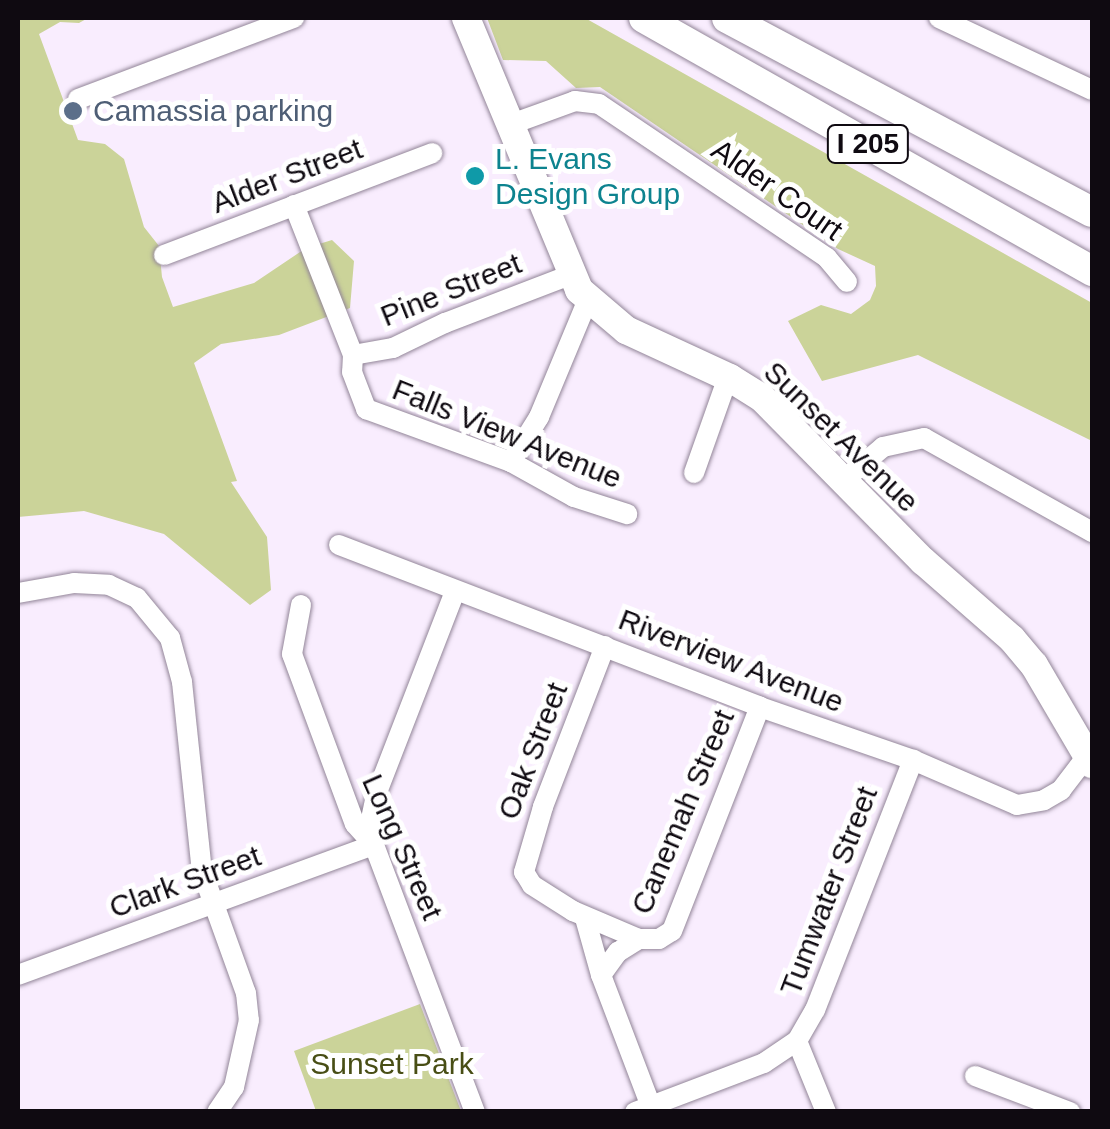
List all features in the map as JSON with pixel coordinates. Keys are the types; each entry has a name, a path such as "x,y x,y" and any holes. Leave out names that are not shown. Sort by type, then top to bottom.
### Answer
{"highway":[{"name":"I 205","path":"644,18 1092,271"},
{"name":"I 205","path":"727,18 1092,212"}],"main road":[{"name":"Sunset Avenue","path":"466,18 570,275 588,299 614,322 642,339 728,377 762,398 923,561 1023,651 1090,760"}],"street":[{"path":"78,99 236,27 294,18"},
{"path":"940,18 1092,90"},
{"name":"Alder Court","path":"509,125 575,100 599,104 827,258 848,282"},
{"name":"Alder Street","path":"164,255 432,153"},
{"path":"294,205 353,355"},
{"name":"Pine Street","path":"353,355 393,348 445,323 570,275"},
{"path":"511,462 539,417 588,299"},
{"name":"Falls View Avenue","path":"353,355 352,372 366,410 511,462 574,498 627,514"},
{"path":"694,473 728,377"},
{"path":"844,480 883,447 924,438 1092,532"},
{"name":"Riverview Avenue","path":"339,546 760,707 913,760 1018,805 1044,800 1060,790 1090,760"},
{"path":"18,593 74,583 110,585 137,598 165,626 182,682 202,871 246,992 249,1020 234,1087 217,1112"},
{"path":"374,845 371,818 376,795 454,590"},
{"name":"Long Street","path":"301,605 292,654 355,824 374,845 474,1112"},
{"name":"Oak Street","path":"585,918 526,878 524,860 605,646"},
{"name":"Canemah Street","path":"602,975 618,952 672,931 760,707"},
{"name":"Tumwater Street","path":"797,1041 816,1010 913,760"},
{"name":"Clark Street","path":"18,976 374,845"},
{"path":"585,918 649,939"},
{"path":"585,918 647,1110 764,1064 797,1041 826,1112"},
{"path":"975,1076 1070,1112"}],"green space":[{"path":"18,18 88,18 79,23 60,22 39,34 78,140 105,144 124,159 144,227 159,246 162,277 173,307 254,283 306,248 332,240 354,261 350,308 279,335 221,344 194,363 237,481 231,482 267,537 271,590 250,605 164,534 84,511 18,517"},
{"path":"487,18 585,18 1092,303 1092,441 918,355 822,381 788,321 821,305 851,314 870,300 876,286 875,266 838,249 600,87 576,88 546,61 503,60"},
{"name":"Sunset Park","path":"420,1004 461,1111 316,1111 294,1051"}],"place":[{"name":"Camassia parking","path":"73,111"},
{"name":"L. Evans Design Group","path":"475,176"}]}
